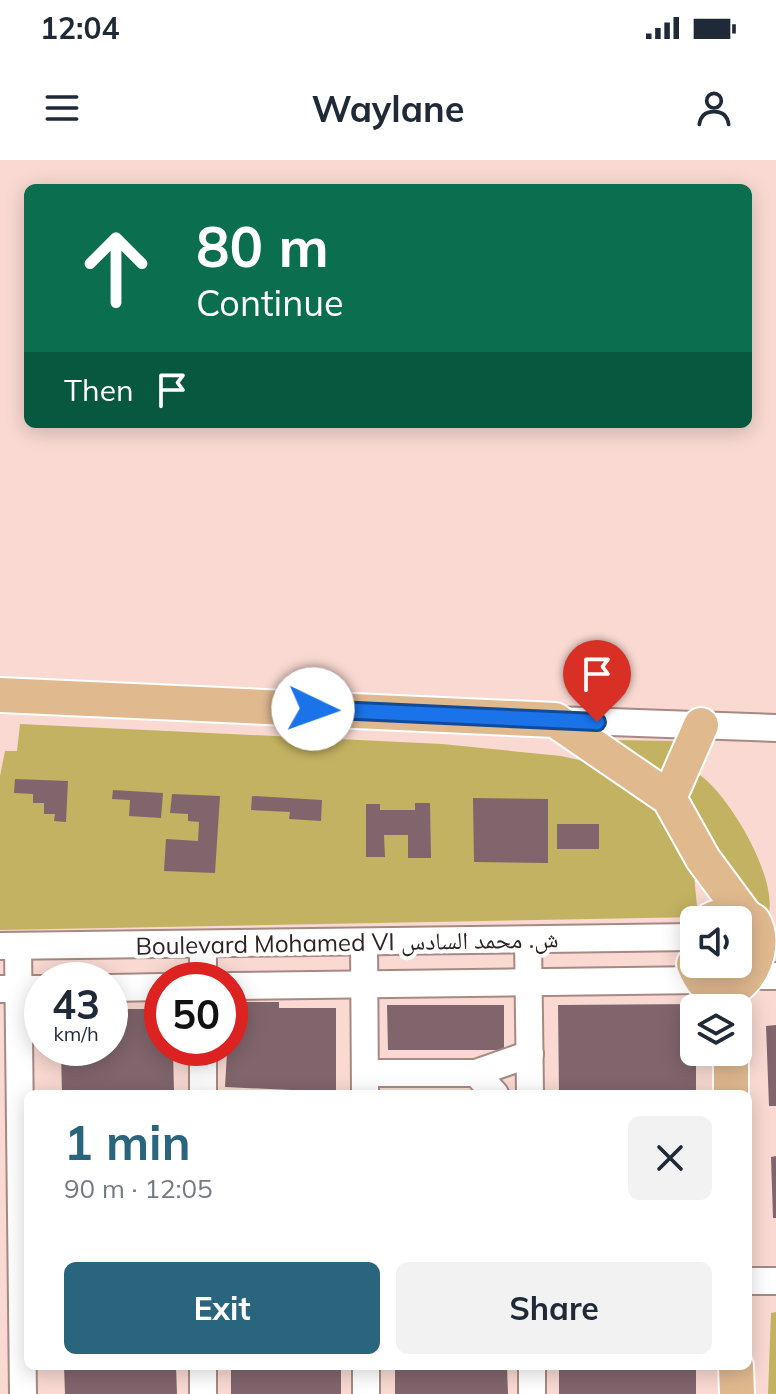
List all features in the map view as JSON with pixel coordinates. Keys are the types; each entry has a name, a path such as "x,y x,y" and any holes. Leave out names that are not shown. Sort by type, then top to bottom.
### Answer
{"main road":[{"path":"0,695 555,720 669,798 703,859 720,906"},
{"path":"669,798 701,725"},
{"path":"752,946 769,958 752,969"},
{"path":"731,1066 731,1090"},
{"path":"736,1370 737,1394"}],"street":[{"path":"555,720 776,728"},
{"name":"Boulevard Mohamed VI ش. محمد السادس","path":"9,946 528,940 680,931"},
{"path":"528,940 530,1090"},
{"path":"364,942 365,1084 476,1073 530,1054"},
{"path":"203,944 203,962"},
{"path":"9,946 20,989"},
{"path":"248,986 529,982 727,984"},
{"path":"23,1394 17,1286 16,1120 24,1066"},
{"path":"203,1066 203,1090"},
{"path":"476,1073 491,1090"},
{"path":"752,1281 776,1281"},
{"path":"203,1370 203,1394"},
{"path":"366,1370 366,1394"},
{"path":"532,1370 532,1394"}],"shaded area":[{"path":"20,724 442,744 561,756 606,766 653,800 694,875 697,906 680,906 680,917 0,930 0,776 5,751 17,751"},
{"path":"610,740 676,741 665,772"},
{"path":"700,775 737,818 758,858 769,897 769,913 754,909 710,834 683,799"},
{"path":"776,1312 776,1394 768,1394 771,1313"}],"building":[{"path":"15,779 68,781 66,822 54,821 55,814 44,814 44,803 33,803 33,794 14,793"},
{"path":"113,790 163,793 161,818 129,816 130,800 112,799"},
{"path":"172,794 220,796 215,873 164,871 166,839 198,841 199,822 188,821 188,814 170,813"},
{"path":"252,796 322,800 321,821 289,819 290,812 251,810"},
{"path":"473,798 548,799 548,863 474,862"},
{"path":"415,803 430,803 431,858 408,858 408,835 384,835 385,857 366,857 366,804 380,804 380,810 415,810"},
{"path":"557,824 599,824 599,849 557,849"},
{"path":"248,1002 279,1002 279,1008 336,1008 336,1090 225,1087 226,1066 248,1066"},
{"path":"680,1004 680,1066 696,1066 696,1090 559,1090 558,1005"},
{"path":"387,1005 504,1005 504,1050 388,1050"},
{"path":"128,1009 144,1009 144,1066 173,1066 174,1090 62,1090 61,1066 128,1066"},
{"path":"776,1025 776,1106 769,1106 766,1026"},
{"path":"776,1156 776,1218 773,1218 771,1157"},
{"path":"64,1370 176,1370 177,1394 65,1394"},
{"path":"231,1370 341,1370 341,1394 231,1394"},
{"path":"395,1370 507,1370 508,1394 395,1394"},
{"path":"559,1370 696,1370 696,1394 559,1394"}],"route":[{"path":"313,709 597,722"}]}
